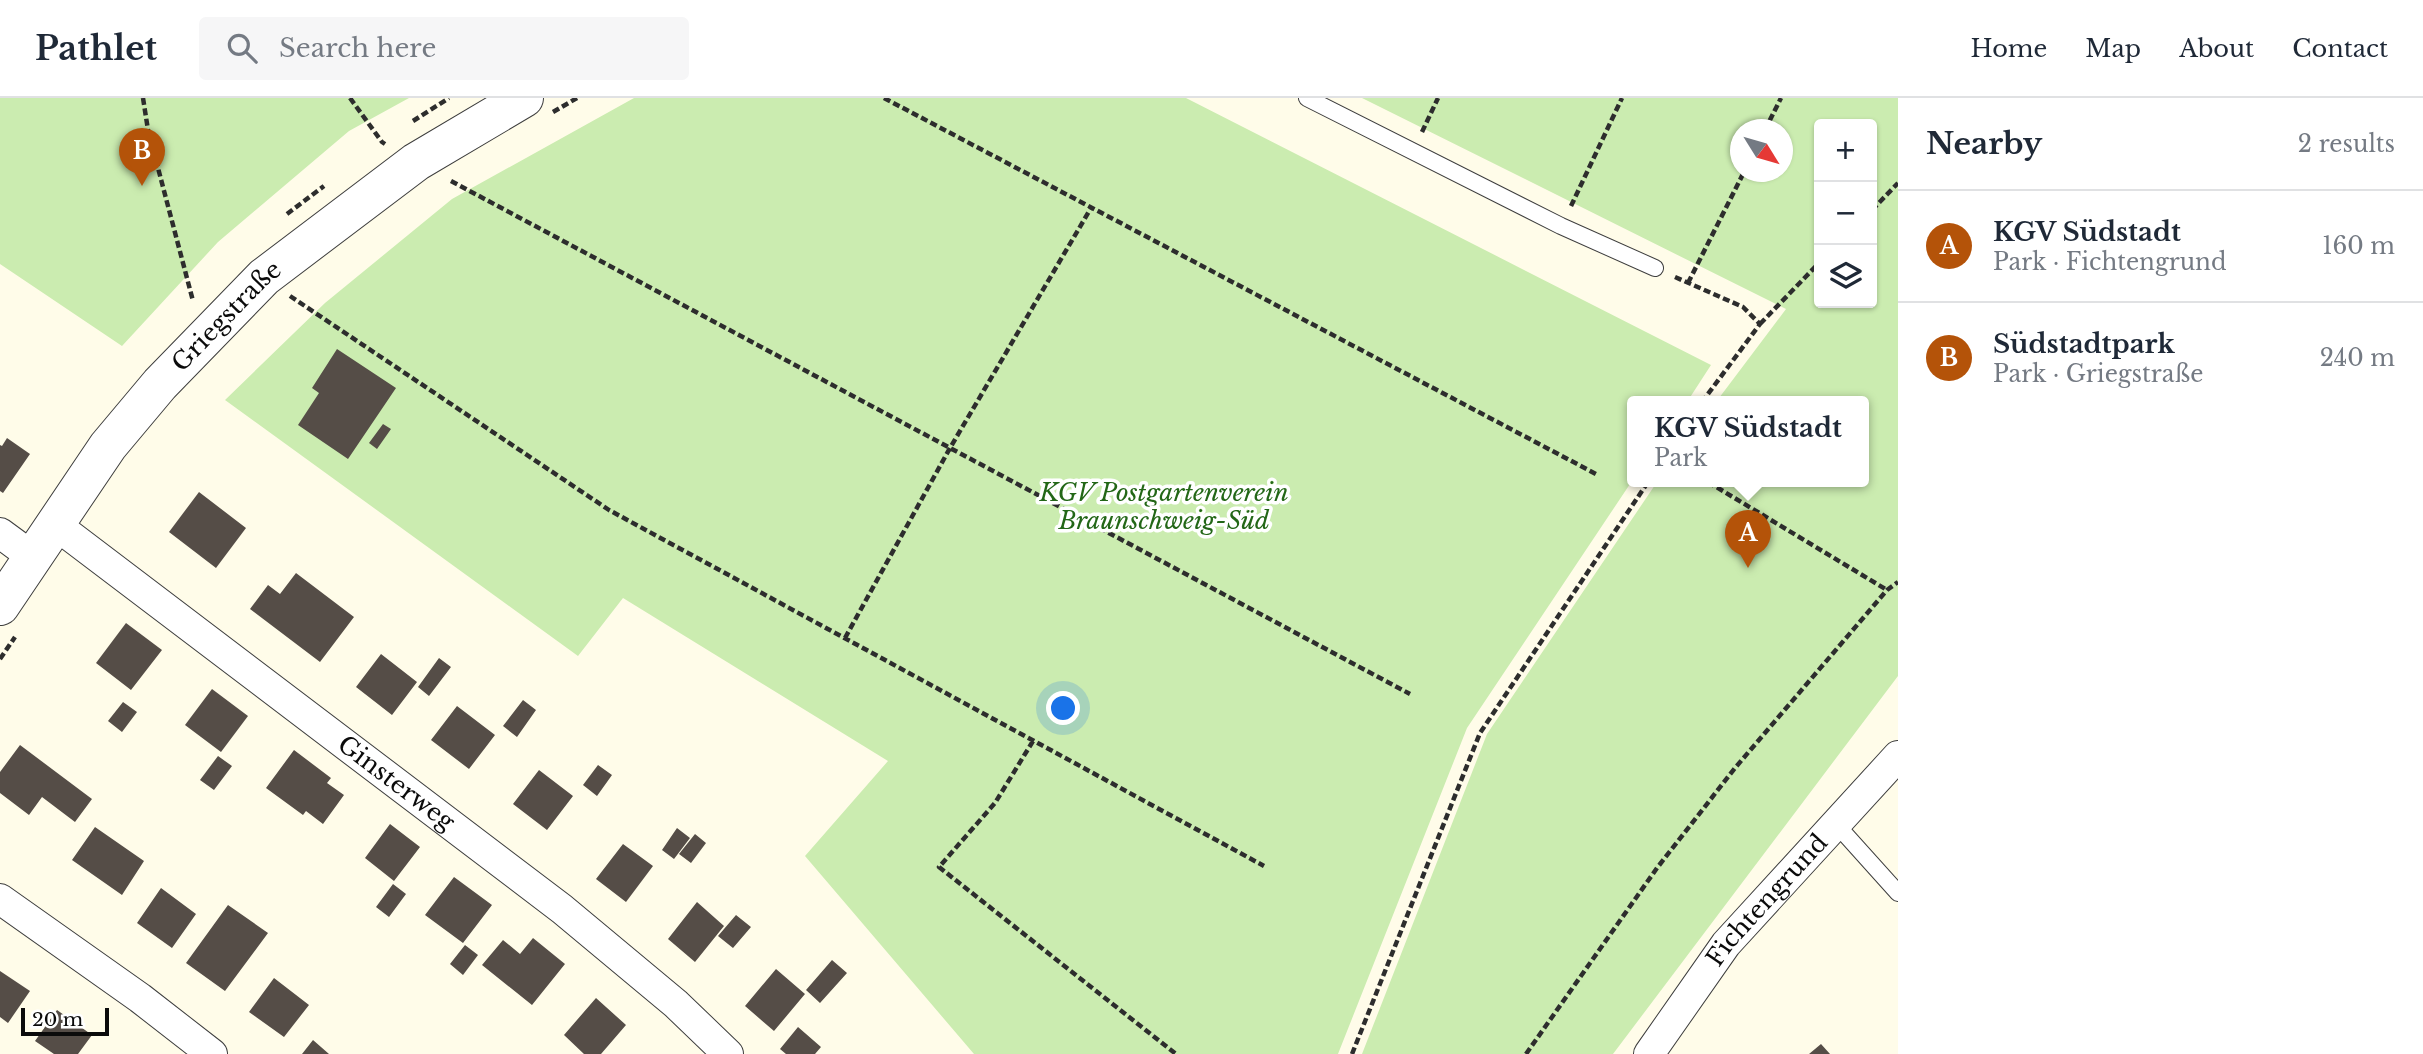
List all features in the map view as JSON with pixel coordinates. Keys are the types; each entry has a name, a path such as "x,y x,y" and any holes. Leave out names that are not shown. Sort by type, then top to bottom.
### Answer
{"street":[{"name":"Griegstraße","path":"11,617 34,558 108,446 160,384 283,291 416,162 533,108"},
{"name":"Ginsterweg","path":"56,524 562,909 676,1004 728,1054"},
{"path":"0,533 34,558"},
{"name":"Fichtengrund","path":"1649,1054 1726,944 1898,756"},
{"path":"0,899 140,998 212,1054"}],"lane":[{"path":"1307,98 1561,226 1655,268"},
{"path":"1836,824 1898,893"}],"path":[{"path":"143,98 148,130 194,303"},
{"path":"350,98 382,142 416,162 1410,694"},
{"path":"533,108 577,98"},
{"path":"884,98 1596,474"},
{"path":"1412,153 1438,98"},
{"path":"1561,226 1622,98"},
{"path":"1771,119 1781,98"},
{"path":"1688,283 1739,182"},
{"path":"1877,204 1898,183"},
{"path":"845,638 950,448 1091,207"},
{"path":"1655,268 1743,307 1760,324"},
{"path":"1706,396 1760,324 1814,268"},
{"path":"283,291 609,510 1264,866"},
{"path":"1353,1054 1479,733 1645,487"},
{"path":"1716,487 1887,590"},
{"path":"1526,1054 1657,868 1727,778 1887,590 1898,582"},
{"path":"0,659 11,617"},
{"path":"1033,741 995,803 939,867 1176,1054"}],"green space":[{"path":"0,98 409,98 349,131 218,242 122,346 0,264"},
{"name":"KGV Postgartenverein Braunschweig-Süd","path":"634,98 1186,98 1711,365 1691,396 1627,396 1628,487 1467,728 1338,1054 974,1054 805,856 888,761 623,598 578,656 225,400 325,303 452,199"},
{"path":"1362,98 1898,98 1898,676 1613,1054 1362,1054 1487,734 1654,487 1869,487 1869,396 1721,396 1786,309"}],"building":[{"path":"337,349 396,388 348,459 298,425 319,393 312,388"},
{"path":"383,424 391,429 377,449 369,443"},
{"path":"7,438 30,454 3,493 0,491 0,445 2,446"},
{"path":"199,492 246,528 216,568 169,532"},
{"path":"296,573 354,617 320,662 250,609 268,585 280,594"},
{"path":"126,623 162,650 131,690 96,663"},
{"path":"381,654 417,682 392,715 356,687"},
{"path":"439,658 451,667 429,696 418,687"},
{"path":"212,689 248,716 221,752 185,725"},
{"path":"523,700 536,710 517,737 503,726"},
{"path":"123,702 137,712 122,732 108,721"},
{"path":"457,706 495,735 469,769 431,740"},
{"path":"20,745 92,799 75,822 42,797 29,815 0,793 0,772"},
{"path":"294,750 331,778 327,783 344,795 323,824 306,811 303,815 266,788"},
{"path":"218,756 232,766 214,790 200,780"},
{"path":"598,765 612,775 597,796 583,785"},
{"path":"539,770 573,796 547,830 513,804"},
{"path":"390,824 420,847 394,881 365,858"},
{"path":"95,827 144,861 122,895 72,860"},
{"path":"677,828 690,838 674,859 662,850"},
{"path":"695,834 706,843 691,863 679,854"},
{"path":"623,844 653,866 626,902 596,879"},
{"path":"454,877 492,905 463,943 425,915"},
{"path":"393,884 406,894 389,917 376,907"},
{"path":"161,888 196,914 172,948 137,923"},
{"path":"697,902 724,926 695,962 668,939"},
{"path":"228,905 268,933 225,991 186,963"},
{"path":"736,915 751,927 733,948 718,936"},
{"path":"533,938 565,964 532,1005 482,965 503,940 520,954"},
{"path":"465,945 478,955 463,975 450,964"},
{"path":"832,960 847,973 820,1003 806,990"},
{"path":"776,969 805,994 774,1031 745,1006"},
{"path":"0,971 30,991 8,1023 0,1017"},
{"path":"274,978 309,1005 284,1037 249,1012"},
{"path":"596,998 626,1025 601,1054 584,1054 564,1035"},
{"path":"57,1010 92,1035 78,1054 54,1054 35,1041"},
{"path":"798,1027 821,1047 815,1054 786,1054 780,1049"},
{"path":"313,1040 329,1054 302,1054"},
{"path":"1821,1044 1830,1054 1809,1054"}],"place":[{"name":"Südstadtpark","path":"142,186"},
{"name":"KGV Südstadt","path":"1748,568"}]}
